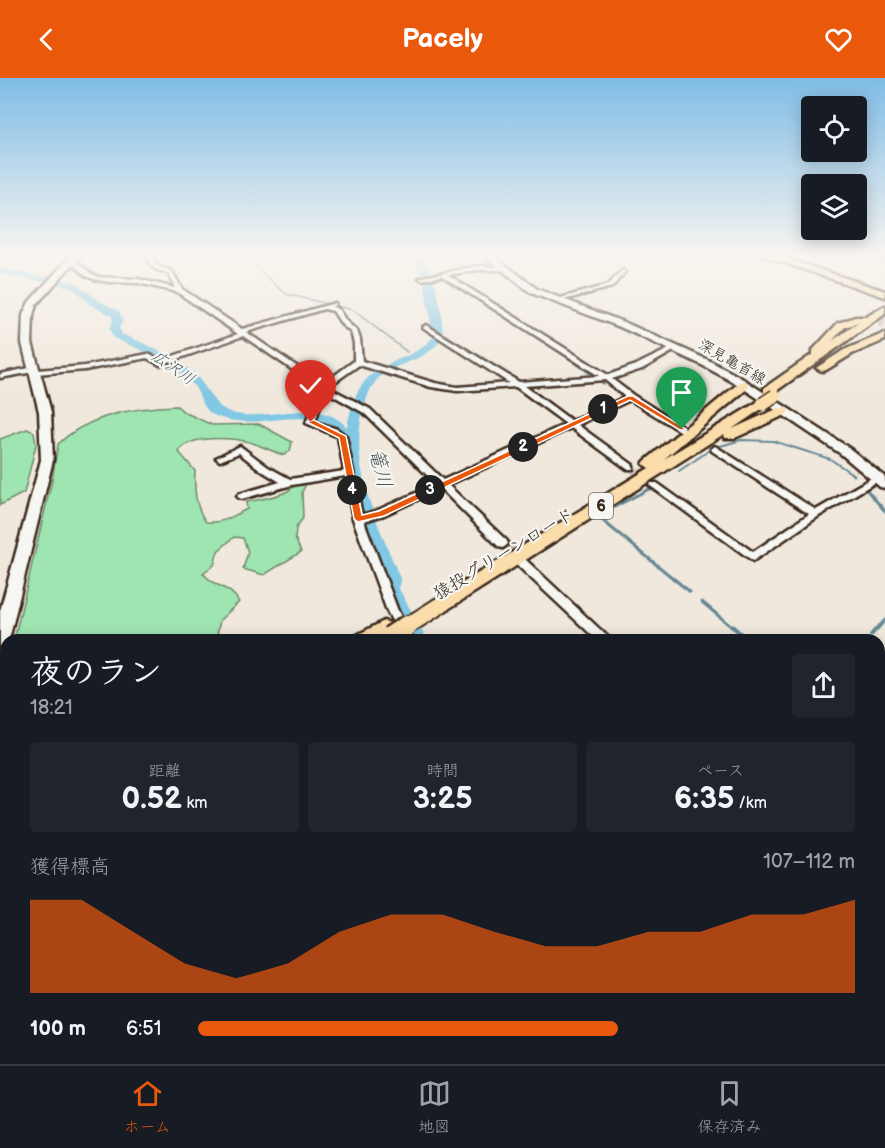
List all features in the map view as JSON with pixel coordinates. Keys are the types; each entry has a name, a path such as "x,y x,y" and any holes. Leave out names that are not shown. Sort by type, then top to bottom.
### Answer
{"main road":[{"name":"猿投グリーンロード","path":"395,634 435,603 647,467 769,395 885,309"},
{"name":"猿投グリーンロード","path":"435,603 616,496 885,318"},
{"path":"769,395 813,356 838,326 848,321 864,320"},
{"path":"769,395 848,352 885,336"},
{"path":"647,467 744,385"},
{"path":"616,496 707,446 783,411"}],"street":[{"path":"2,634 47,460 45,412 27,343 28,315 34,302"},
{"path":"197,302 322,387 363,408 503,544"},
{"path":"487,302 607,378 630,397 682,429"},
{"name":"深見亀首線","path":"562,302 601,316 675,348 744,385 845,451 881,481"},
{"path":"0,376 85,368 148,356 160,363 242,333 328,306 339,312 344,324 351,327 357,335 358,362"},
{"path":"426,327 444,336 518,385 630,467"},
{"path":"392,634 393,610 360,518 348,473 342,436 313,417 322,387 358,362 434,385 457,389 607,378 639,367 675,348"},
{"path":"360,518 381,513 630,397"},
{"path":"220,458 240,449 265,469 289,483"},
{"path":"715,449 816,514"},
{"path":"242,496 289,483 348,473"},
{"path":"654,484 753,557 816,514 881,481"},
{"path":"522,563 598,634"}],"green space":[{"path":"177,406 184,412 212,425 259,424 292,442 290,451 284,455 249,442 232,439 191,442 179,452 195,471 196,498 206,522 227,519 247,509 246,502 281,494 303,481 306,484 302,492 303,518 296,528 295,538 301,552 264,575 243,569 248,552 243,538 234,537 218,551 214,565 203,573 212,582 232,593 239,602 220,620 217,634 15,634 52,480 58,444 70,434 98,419 146,408"},
{"path":"27,429 34,432 36,445 24,493 0,505 0,439"}],"waterway":[{"name":"広沢川","path":"94,302 115,313 118,320 114,328 117,336 178,367 196,381 208,403 219,413 236,418 254,419 292,415 326,418 340,427 351,443"},
{"path":"320,302 353,310 407,352"},
{"name":"篭川","path":"351,443 359,404 373,377 381,371 417,356 432,345 438,337 433,302"},
{"path":"483,302 562,353"},
{"path":"560,352 604,384"},
{"path":"652,407 685,427"},
{"path":"717,447 741,440 773,441 830,459 854,475"},
{"name":"篭川","path":"351,443 352,459 365,506 393,581 389,588 398,600 413,634"},
{"path":"679,471 710,450"},
{"path":"864,487 885,511"},
{"path":"651,488 597,516 690,592"},
{"path":"702,602 733,628"},
{"path":"878,628 885,620"},
{"path":"732,626 741,634"},
{"path":"872,634 879,626"}],"tunnel":[{"path":"864,320 885,323"},
{"path":"683,429 715,449"},
{"path":"630,467 640,475"},
{"path":"638,473 654,485"},
{"path":"503,544 522,563"}],"route":[{"path":"311,422 342,436 358,519 381,513 630,397 682,429"}]}
